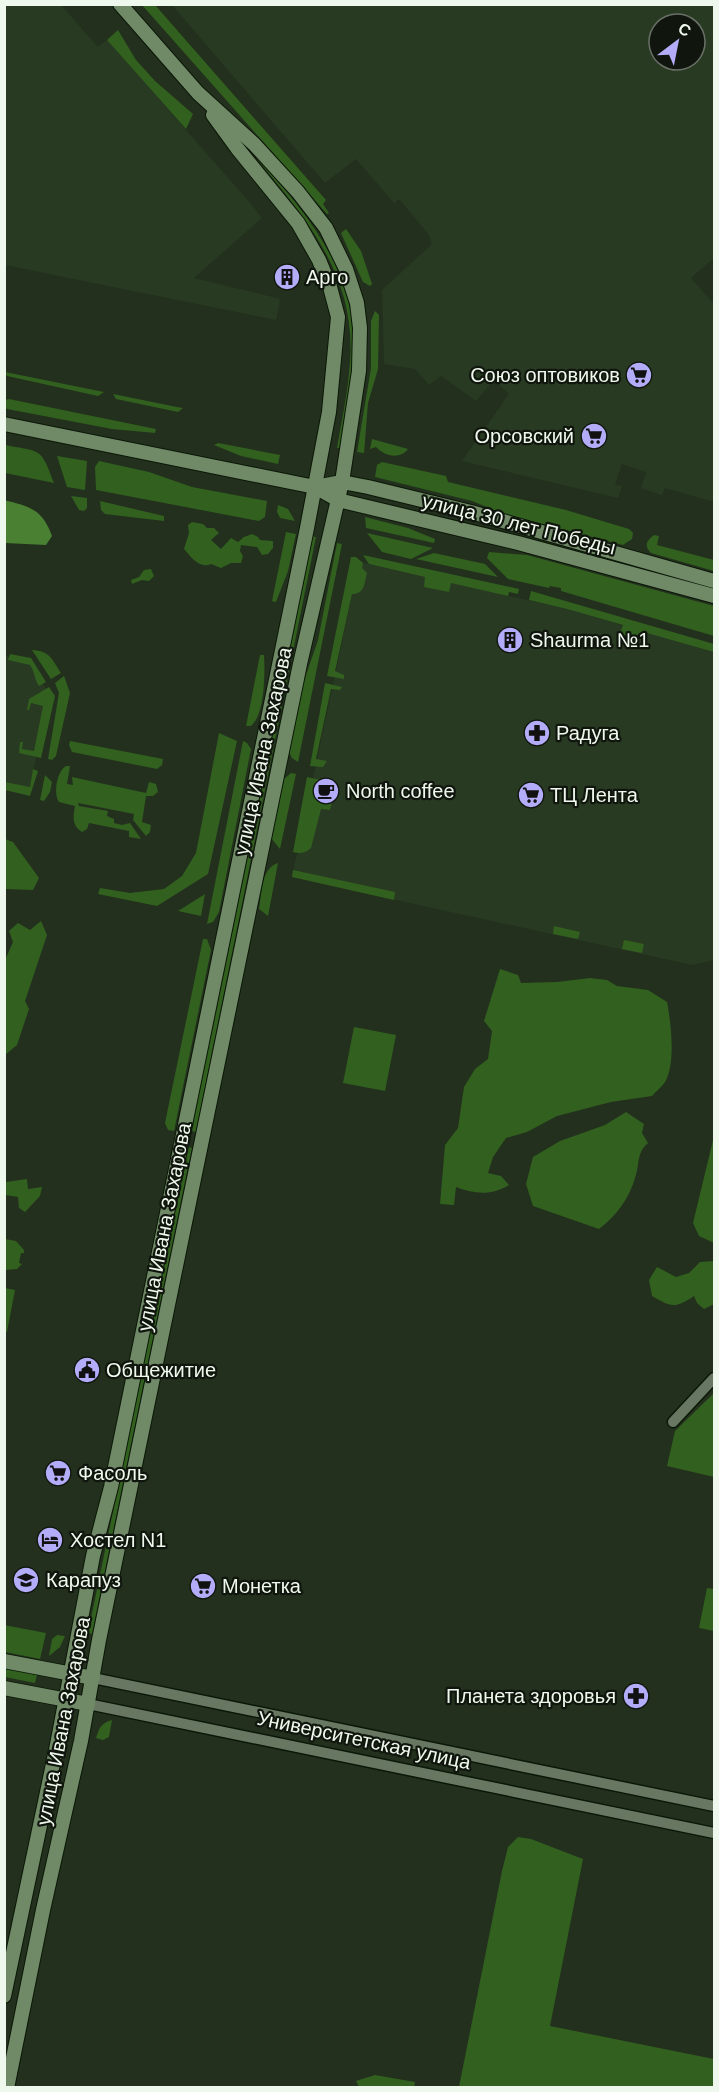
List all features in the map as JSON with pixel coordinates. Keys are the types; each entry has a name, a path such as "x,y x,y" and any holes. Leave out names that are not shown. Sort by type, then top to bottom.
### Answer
{"main road":[{"path":"120,4 198,93"},
{"name":"улица Ивана Захарова","path":"7,2088 88,1704 201,1141 298,675 342,482 359,360 360,328 357,303 346,269 326,228 298,192 254,144 198,93"},
{"name":"улица Ивана Захарова","path":"4,1996 33,1866 93,1556 111,1487 315,487 334,364 338,317 330,287 319,260 297,223 237,148 198,93"},
{"name":"улица 30 лет Победы","path":"4,424 315,487 338,500 518,543 714,596"},
{"name":"улица 30 лет Победы","path":"315,487 342,482 471,512 714,581"},
{"name":"Университетская улица","path":"4,1661 93,1678"},
{"name":"Университетская улица","path":"4,1688 88,1704"}],"street":[{"path":"673,1422 714,1378"},
{"name":"Университетская улица","path":"93,1678 714,1806"},
{"name":"Университетская улица","path":"88,1704 714,1833"}],"shaded area":[{"path":"5,4 61,5 98,47 107,40 251,204 262,218 194,278 277,298 280,300 276,320 5,265"},
{"path":"142,5 155,5 326,200 323,204 329,213 327,214"},
{"path":"172,5 714,5 714,258 691,278 714,304 714,502 665,488 662,495 641,488 646,472 622,464 615,484 622,486 618,498 462,461 509,394 494,380 476,401 441,376 429,385 415,369 384,364 382,290 432,244 429,235 399,199 394,203 356,159 325,183"},
{"path":"118,30 136,60 155,81 193,114 186,129 107,40"},
{"path":"249,149 290,195 325,245 348,299 354,329 354,361 340,448 337,448 350,362 350,330 344,300 335,272 322,246 288,197"},
{"path":"346,229 361,251 372,284 370,286 363,282 341,233"},
{"path":"375,311 379,315 378,369 368,403 364,453 357,452 371,368 371,321"},
{"path":"5,372 104,392 98,396 7,376"},
{"path":"113,394 183,408 178,412 116,399"},
{"path":"5,400 156,429 155,433 112,429 7,409"},
{"path":"372,439 408,449 396,456 376,447 370,449"},
{"path":"218,443 280,455 278,464 241,456 214,445"},
{"path":"5,445 38,453 46,463 54,483 5,473"},
{"path":"57,456 87,461 85,490 67,487"},
{"path":"99,461 149,472 192,487 267,501 265,517 259,521 96,490 95,467"},
{"path":"382,462 446,476 448,482 566,510 629,529 633,533 632,539 623,545 504,514 472,501 375,477 377,465"},
{"path":"71,496 87,498 87,508 84,511 79,510"},
{"path":"4,500 28,507 40,515 52,536 46,545 5,543"},
{"path":"100,501 164,516 164,521 105,514 101,510"},
{"path":"278,505 288,509 295,521 280,518 277,512"},
{"path":"365,517 408,528 435,539 434,543 366,528"},
{"path":"192,522 203,524 207,528 214,528 219,533 211,540 221,549 231,538 238,542 252,534 260,540 273,541 273,548 268,554 262,555 257,547 241,545 240,551 243,556 241,563 231,563 221,568 211,564 203,565 184,549 189,533 188,525"},
{"path":"286,532 296,534 288,571 276,602 272,601"},
{"path":"367,533 433,548 411,559 382,552"},
{"path":"654,535 659,536 657,545 714,560 714,571 651,553 647,544"},
{"path":"310,536 316,537 196,1132 191,1131"},
{"path":"337,543 342,544 298,762 289,752 302,687 318,640"},
{"path":"489,552 527,555 714,606 714,636 561,591 561,588 550,586 549,588 508,579 487,558"},
{"path":"434,553 485,564 498,577 416,559"},
{"path":"363,555 519,589 518,594 509,592 508,596 451,583 449,592 424,587 425,577 369,564"},
{"path":"351,557 356,557 363,563 362,568 367,573 362,590 352,594 335,671 344,675 344,679 327,676"},
{"path":"359,562 567,609 714,652 714,960 692,965 292,877"},
{"path":"151,569 154,576 149,581 142,580 132,584 131,580 139,577 144,570"},
{"path":"531,591 714,644 714,652 647,633 644,641 620,634 623,625 529,600"},
{"path":"32,650 47,654 61,673 51,679"},
{"path":"10,654 31,658 46,682 39,686 30,665 8,660"},
{"path":"260,655 264,655 262,703 256,720 251,726 246,726"},
{"path":"5,656 28,661 49,693 30,787 5,782"},
{"path":"64,676 70,693 56,756 52,760 48,759 59,693 55,683"},
{"path":"325,683 342,687 340,690 331,689 316,759 327,761 323,767 310,766"},
{"path":"49,687 55,696 41,758 19,753 20,742 23,742 22,749 34,751 43,706 31,703 27,710 29,699"},
{"path":"219,733 237,741 208,874 157,906 98,894 100,888 130,893 164,889 182,876 196,853"},
{"path":"70,741 163,759 162,765 157,769 72,752"},
{"path":"243,741 251,749 219,912 213,922 207,924"},
{"path":"66,766 70,766 67,784 73,785 72,777 146,793 149,782 156,784 158,792 153,796 146,796 142,822 151,825 150,832 146,836 133,820 134,814 78,803 79,806 108,811 107,816 114,819 114,823 122,825 130,823 141,839 129,837 129,831 89,823 87,829 82,832 79,830 74,821 75,806 59,802 57,798 58,777"},
{"path":"33,769 38,771 30,796 5,790 5,782 30,787"},
{"path":"291,773 296,774 280,849 271,838 284,779"},
{"path":"45,775 52,782 50,792 44,801 40,800"},
{"path":"307,777 321,780 320,792 334,794 330,810 321,809 311,848 305,852 296,853 293,852"},
{"path":"5,839 13,842 39,878 33,890 5,889"},
{"path":"278,863 268,916 259,909 262,889 268,870"},
{"path":"293,870 395,892 394,900 292,877"},
{"path":"205,894 201,916 178,911"},
{"path":"41,921 47,935 25,1001 29,1009 17,1045 5,1055 5,960 13,942 9,931 18,923 30,930"},
{"path":"554,926 580,932 578,939 553,934"},
{"path":"203,939 207,939 211,950 174,1131 168,1130 165,1123"},
{"path":"624,940 644,944 642,953 622,949"},
{"path":"500,969 518,975 521,983 590,978 607,980 617,986 648,990 667,1002 672,1043 671,1065 664,1084 652,1096 611,1102 557,1116 527,1132 506,1138 493,1157 488,1173 501,1176 509,1185 496,1191 483,1193 456,1187 454,1205 440,1204 445,1145 458,1128 464,1087 475,1069 488,1059 492,1031 484,1021"},
{"path":"354,1027 396,1035 385,1091 343,1083"},
{"path":"626,1112 644,1124 642,1133 648,1143 640,1155 637,1173 629,1193 611,1218 599,1229 533,1206 526,1184 533,1157 560,1141 605,1125"},
{"path":"714,1136 714,1243 699,1236 693,1223"},
{"path":"188,1147 192,1148 92,1634 88,1633"},
{"path":"5,1177 6,1182 27,1179 28,1189 42,1187 40,1196 25,1212 19,1208 18,1197 5,1195"},
{"path":"5,1239 16,1241 24,1250 19,1263 22,1264 17,1269 5,1270"},
{"path":"714,1261 714,1304 704,1309 697,1303 694,1296 673,1305 652,1296 649,1280 657,1267 676,1277 689,1273 700,1262"},
{"path":"5,1288 15,1290 7,1332 5,1332"},
{"path":"714,1393 714,1477 667,1466 675,1431"},
{"path":"707,1588 714,1589 714,1631 699,1628"},
{"path":"4,1625 46,1633 40,1659 5,1652"},
{"path":"57,1635 65,1636 60,1647 49,1656 52,1639"},
{"path":"5,1668 37,1675 35,1683 5,1677"},
{"path":"112,1720 109,1737 103,1740 96,1738 101,1726"},
{"path":"518,1837 531,1839 583,1859 550,2026 714,2059 714,2087 459,2087 502,1871 508,1847"},
{"path":"375,2075 415,2082 414,2087 359,2087 356,2081"}],"place":[{"name":"Арго","path":"287,277"},
{"name":"Союз оптовиков","path":"639,375"},
{"name":"Орсовский","path":"594,436"},
{"name":"Shaurma №1","path":"510,640"},
{"name":"Радуга","path":"537,733"},
{"name":"North coffee","path":"326,791"},
{"name":"ТЦ Лента","path":"531,795"},
{"name":"Общежитие","path":"87,1370"},
{"name":"Фасоль","path":"58,1473"},
{"name":"Хостел N1","path":"50,1540"},
{"name":"Карапуз","path":"26,1580"},
{"name":"Монетка","path":"203,1586"},
{"name":"Планета здоровья","path":"636,1696"}]}
